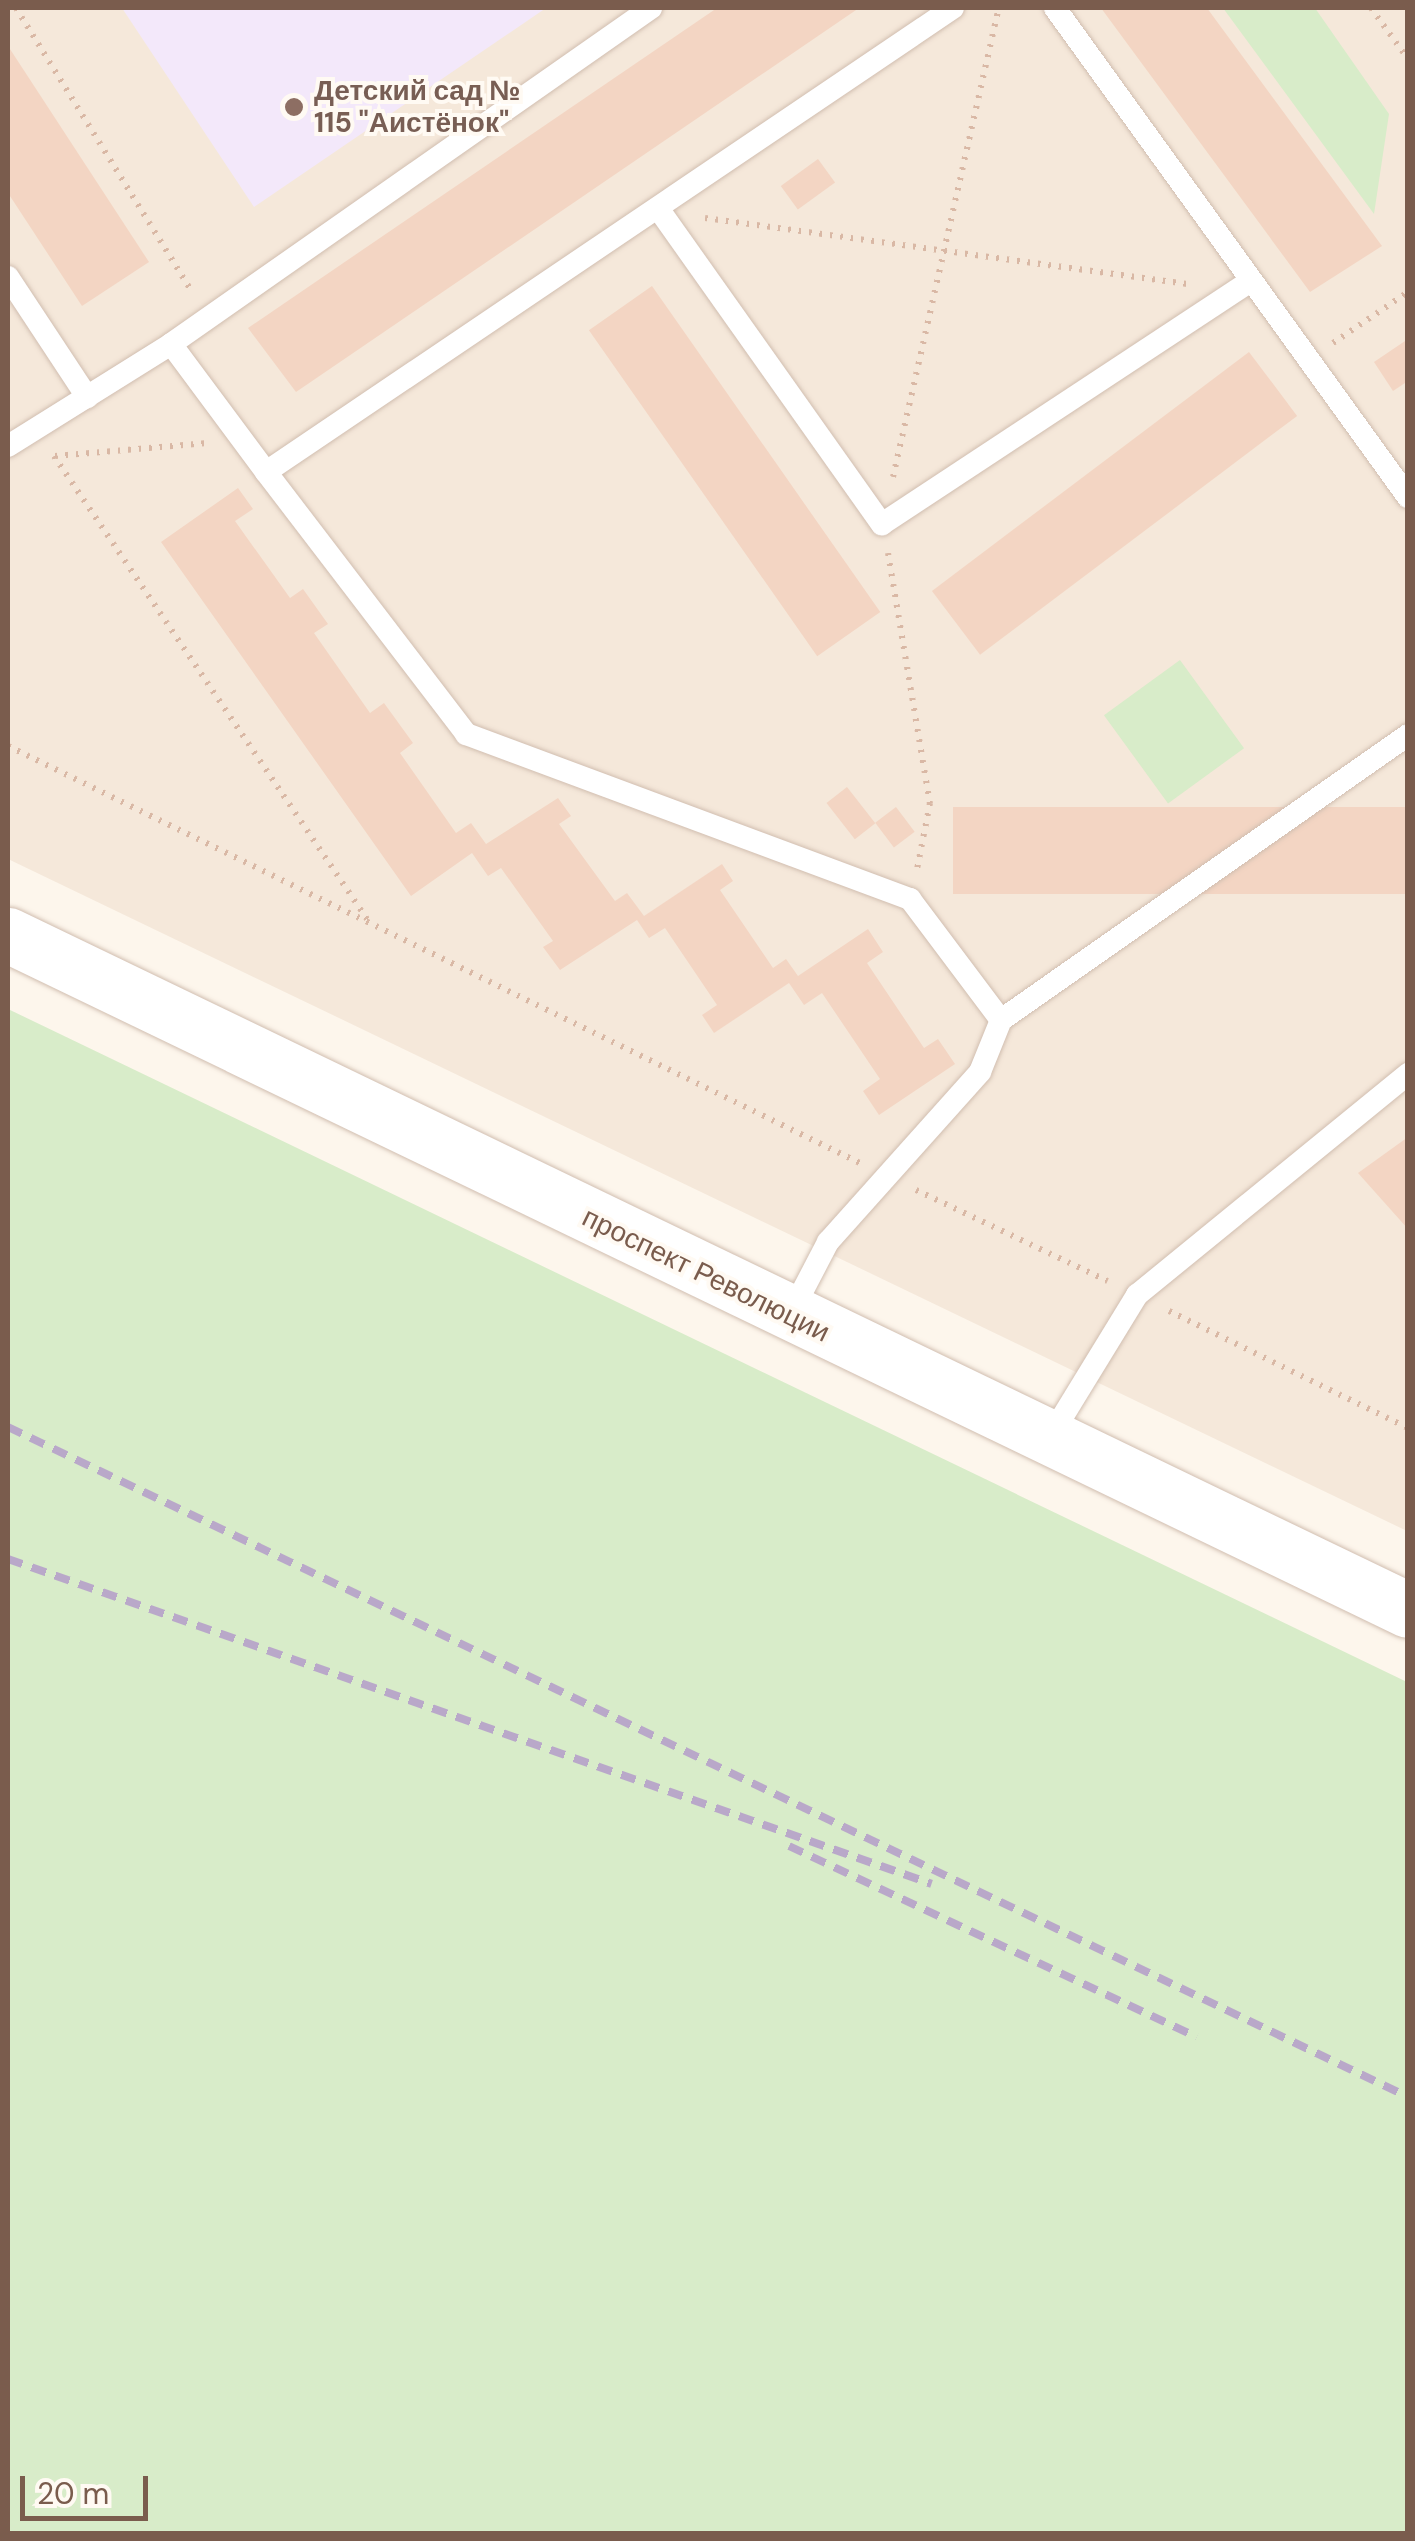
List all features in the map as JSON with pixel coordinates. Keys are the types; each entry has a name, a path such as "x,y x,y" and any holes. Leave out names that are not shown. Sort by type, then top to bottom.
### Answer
{"main road":[{"name":"проспект Революции","path":"8,934 1048,1440 1408,1610"}],"lane":[{"path":"8,446 172,344 651,8"},
{"path":"266,472 660,211 952,8"},
{"path":"1055,8 1243,286 1307,361 1408,497"},
{"path":"660,211 882,524 1243,286"},
{"path":"8,277 87,396"},
{"path":"172,344 466,734 910,899 1001,1020"},
{"path":"790,1315 828,1242 883,1174 980,1072 1001,1020 1408,735"},
{"path":"1048,1440 1138,1295 1408,1074"}],"path":[{"path":"16,8 208,316"},
{"path":"1370,8 1408,59"},
{"path":"660,211 1243,286"},
{"path":"1307,361 1408,292"},
{"path":"36,429 369,924"},
{"path":"54,456 243,440"},
{"path":"8,746 1408,1428"}],"shaded area":[{"path":"8,8 1407,8 1407,1531 8,859"},
{"name":"Детский сад № 115 \"Аистёнок\"","path":"122,8 546,8 254,207"}],"green space":[{"path":"1223,8 1315,8 1389,114 1374,214"},
{"path":"1180,660 1244,748 1168,803 1104,715"},
{"path":"8,1009 1407,1682 1407,2533 8,2533"}],"building":[{"path":"717,8 859,8 296,392 248,328"},
{"path":"1101,8 1207,8 1382,246 1310,292"},
{"path":"8,46 149,262 82,306 8,193"},
{"path":"818,159 835,182 798,209 781,186"},
{"path":"652,286 880,612 817,656 589,330"},
{"path":"1408,339 1408,381 1393,391 1374,362"},
{"path":"1249,352 1297,416 980,655 932,591"},
{"path":"238,488 253,509 235,521 290,598 303,589 328,624 314,633 370,713 384,703 413,743 400,753 456,833 471,823 486,844 558,798 571,816 559,824 615,901 627,893 644,916 722,864 733,881 720,890 773,968 786,959 798,976 868,929 883,952 867,963 924,1048 938,1039 955,1064 879,1115 863,1091 880,1079 822,993 804,1005 789,983 714,1033 702,1015 717,1005 665,928 649,938 637,920 560,970 543,947 553,941 501,868 488,876 472,853 411,896 161,542"},
{"path":"847,787 875,823 855,839 827,803"},
{"path":"896,807 915,832 894,847 875,823"},
{"path":"953,807 1408,807 1408,894 953,894"},
{"path":"1408,1137 1408,1229 1358,1173"}],"railway":[{"path":"8,1427 1408,2097"},
{"path":"8,1559 932,1884"},
{"path":"789,1846 1197,2037"}],"place":[{"name":"Детский сад № 115 \"Аистёнок\"","path":"294,107"}]}
